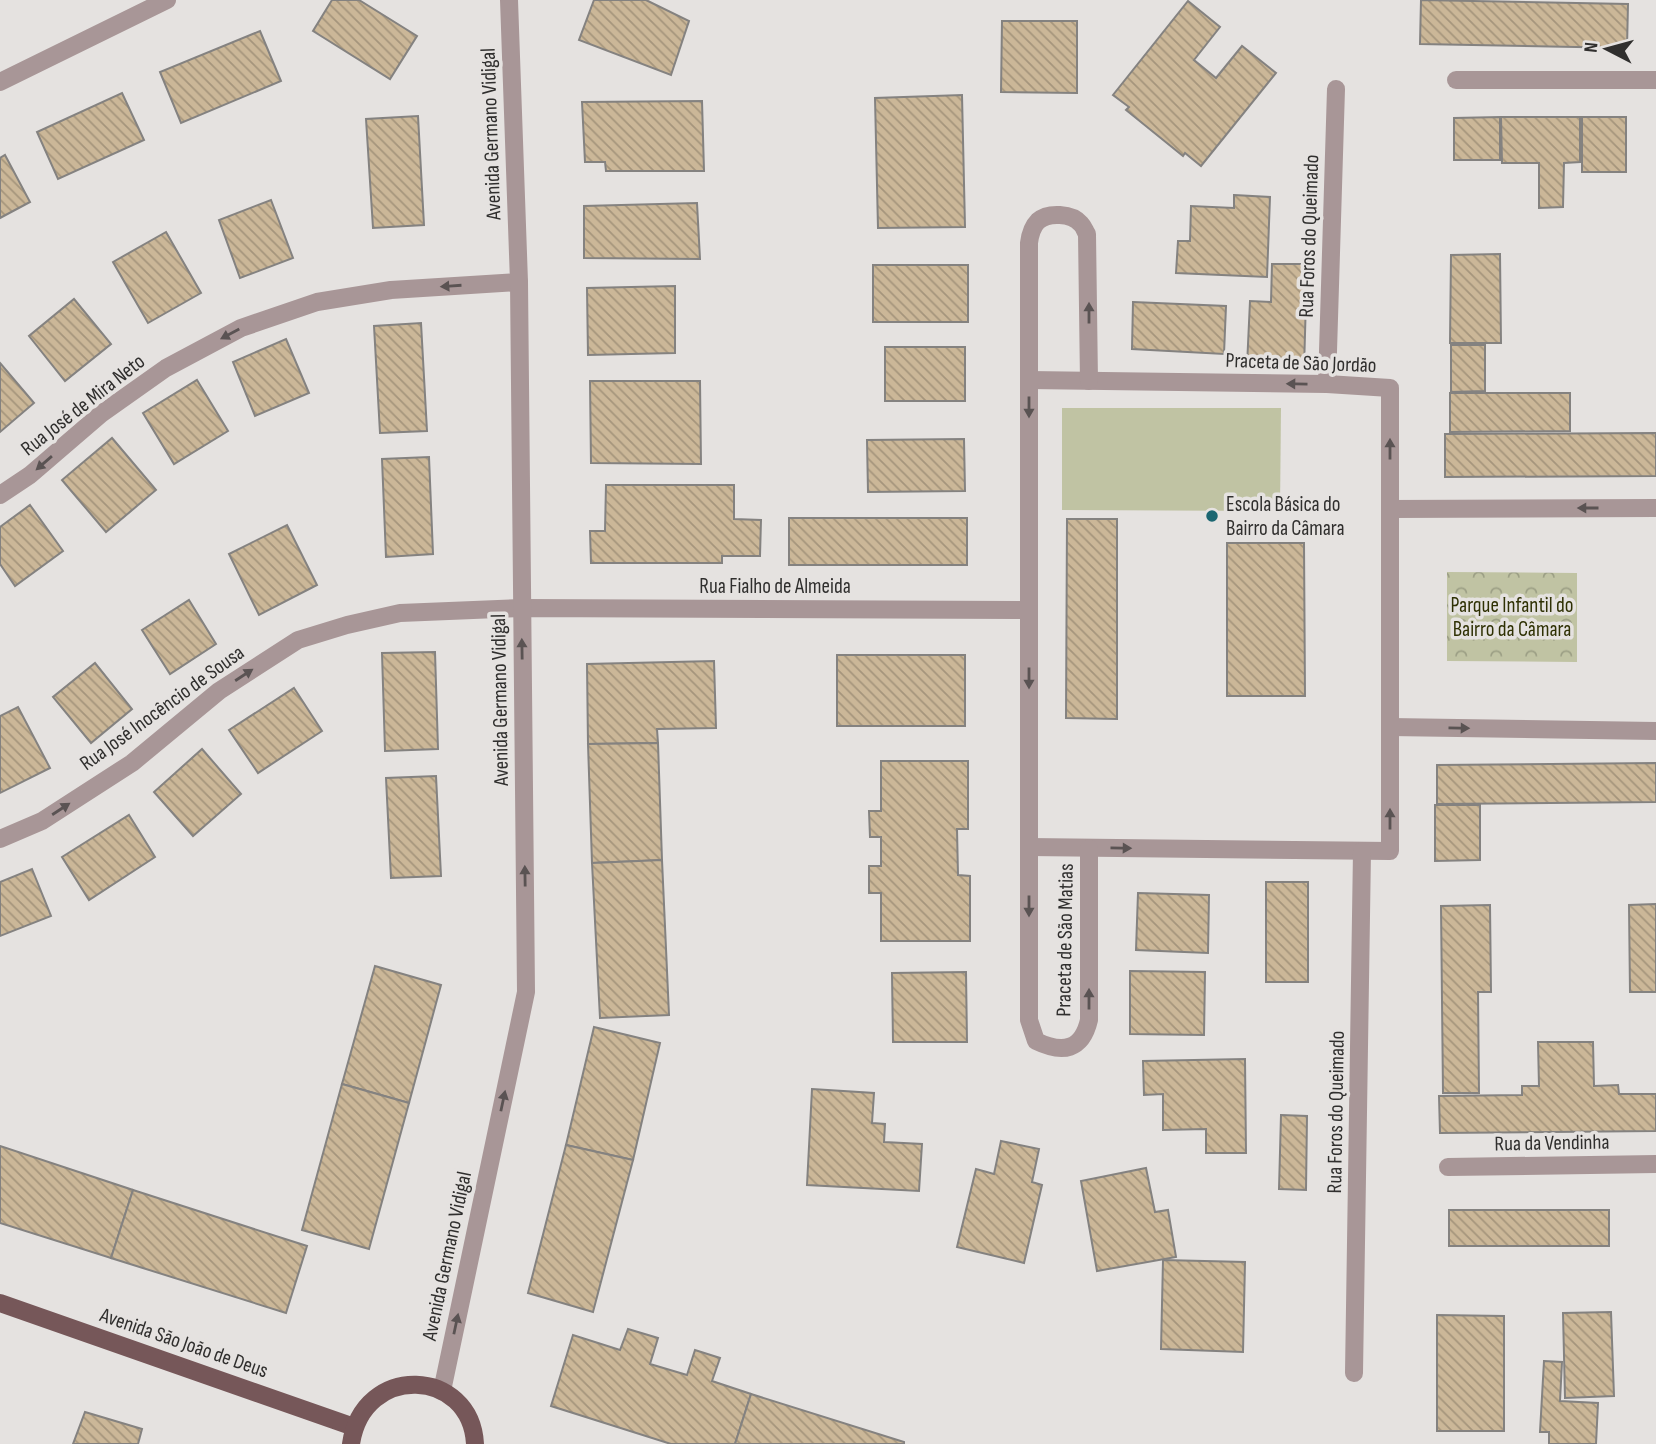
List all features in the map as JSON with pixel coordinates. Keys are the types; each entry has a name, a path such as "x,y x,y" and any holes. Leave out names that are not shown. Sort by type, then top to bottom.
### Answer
{"main road":[{"name":"Avenida São João de Deus","path":"0,1303 352,1436 364,1408 380,1393 400,1385 422,1385 442,1391"},
{"path":"442,1391 457,1402 468,1417 475,1444"}],"street":[{"path":"0,82 167,0"},
{"name":"Avenida Germano Vidigal","path":"442,1391 526,992 519,282 509,0"},
{"path":"1456,80 1656,80"},
{"name":"Rua Foros do Queimado","path":"1327,384 1336,89"},
{"path":"1029,610 1029,243 1037,222 1047,216 1072,218 1081,223 1087,234 1089,381"},
{"name":"Rua José de Mira Neto","path":"0,495 30,475 101,414 155,376 241,328 317,302 379,292 519,282"},
{"name":"Praceta de São Jordão","path":"1029,380 1327,384 1390,388 1390,509"},
{"path":"1656,508 1390,509 1390,727 1656,730"},
{"name":"Rua Fialho de Almeida","path":"522,608 1029,610"},
{"name":"Rua José Inocêncio de Sousa","path":"0,839 43,821 132,763 219,691 298,640 400,612 522,608"},
{"name":"Praceta de São Matias","path":"1029,610 1028,1020 1036,1041 1046,1046 1071,1047 1081,1041 1089,1020 1089,848"},
{"name":"Praceta de São Matias","path":"1029,847 1390,851 1390,727"},
{"name":"Rua Foros do Queimado","path":"1354,1373 1362,851"},
{"name":"Rua da Vendinha","path":"1448,1167 1656,1164"}],"green space":[{"path":"1062,408 1281,408 1280,511 1062,510"},
{"name":"Parque Infantil do Bairro da Câmara","path":"1447,572 1577,573 1577,662 1447,661"}],"building":[{"path":"332,0 359,0 417,36 390,79 313,31"},
{"path":"594,0 646,0 689,21 671,75 579,40"},
{"path":"1421,0 1628,4 1627,48 1420,44"},
{"path":"1188,1 1220,27 1194,60 1216,78 1242,46 1276,73 1201,166 1185,153 1183,156 1126,110 1129,107 1113,95"},
{"path":"1002,21 1077,21 1077,93 1001,92"},
{"path":"260,31 281,81 181,123 160,72"},
{"path":"122,93 144,140 58,179 37,132"},
{"path":"962,95 965,227 878,228 875,98"},
{"path":"702,101 704,171 606,171 605,162 585,162 582,102"},
{"path":"418,116 424,225 373,228 366,119"},
{"path":"1500,117 1500,160 1454,160 1454,118"},
{"path":"1501,117 1580,117 1580,162 1564,163 1563,207 1539,208 1539,163 1502,163"},
{"path":"1582,117 1626,117 1626,172 1582,172"},
{"path":"5,155 30,202 0,218 0,158"},
{"path":"1234,195 1270,197 1267,277 1176,273 1178,241 1190,241 1191,206 1234,208"},
{"path":"271,200 293,258 240,278 219,220"},
{"path":"697,203 700,259 584,258 584,206"},
{"path":"166,232 201,293 148,323 113,262"},
{"path":"1500,254 1501,343 1450,343 1451,255"},
{"path":"1272,264 1307,264 1304,369 1247,366 1250,301 1271,302"},
{"path":"873,265 968,265 968,322 873,322"},
{"path":"675,286 675,353 588,355 587,288"},
{"path":"74,299 111,344 65,381 29,336"},
{"path":"1133,302 1226,306 1224,354 1132,349"},
{"path":"421,323 427,431 380,433 374,326"},
{"path":"286,339 309,393 255,416 233,362"},
{"path":"1451,345 1485,345 1485,391 1451,392"},
{"path":"885,347 965,347 965,401 885,401"},
{"path":"0,363 34,403 0,432"},
{"path":"197,380 228,431 174,464 143,413"},
{"path":"590,381 700,381 701,464 591,463"},
{"path":"1450,393 1570,393 1570,431 1450,432"},
{"path":"1656,433 1656,476 1445,477 1445,434"},
{"path":"112,438 156,490 106,532 62,480"},
{"path":"964,439 965,491 868,492 867,440"},
{"path":"429,457 433,554 386,557 382,459"},
{"path":"606,485 734,485 734,519 761,520 760,556 722,556 722,563 591,563 590,531 605,531"},
{"path":"30,505 63,551 15,586 0,564 0,527"},
{"path":"789,518 967,518 967,565 789,565"},
{"path":"1067,519 1117,519 1117,719 1066,718"},
{"path":"287,525 317,585 259,615 229,554"},
{"path":"1227,543 1304,543 1305,696 1227,696"},
{"path":"189,600 216,644 170,674 142,630"},
{"path":"435,652 438,749 385,751 382,653"},
{"path":"837,655 965,655 965,726 837,726"},
{"path":"714,661 716,728 657,729 658,743 588,744 587,664"},
{"path":"95,663 132,709 91,743 53,697"},
{"path":"294,688 322,731 258,773 229,730"},
{"path":"18,707 50,768 0,793 0,716"},
{"path":"658,743 662,860 592,863 588,744"},
{"path":"202,749 241,794 193,836 154,792"},
{"path":"881,761 968,761 968,829 957,829 958,875 970,876 970,941 881,941 881,893 869,893 869,866 881,866 881,837 870,837 869,811 881,811"},
{"path":"1656,763 1656,802 1437,804 1437,765"},
{"path":"436,776 441,876 391,878 386,778"},
{"path":"1435,805 1480,805 1480,860 1435,861"},
{"path":"129,815 155,857 89,900 62,857"},
{"path":"662,860 669,1015 600,1018 592,863"},
{"path":"32,869 51,916 0,936 0,882"},
{"path":"1266,882 1308,882 1308,982 1266,982"},
{"path":"1138,893 1209,895 1208,953 1136,950"},
{"path":"1656,904 1656,992 1630,992 1629,905"},
{"path":"1490,905 1491,992 1478,992 1479,1093 1443,1093 1441,906"},
{"path":"375,966 441,985 409,1103 342,1084"},
{"path":"1130,971 1205,972 1204,1035 1130,1034"},
{"path":"966,972 967,1042 893,1042 892,973"},
{"path":"594,1027 660,1043 633,1160 566,1145"},
{"path":"1538,1042 1593,1042 1594,1086 1618,1085 1619,1094 1656,1094 1656,1131 1440,1133 1439,1096 1522,1095 1522,1086 1539,1086"},
{"path":"1245,1059 1246,1153 1206,1153 1206,1129 1163,1130 1163,1094 1144,1095 1143,1061"},
{"path":"342,1084 409,1103 369,1249 302,1230"},
{"path":"812,1089 874,1093 872,1123 885,1124 884,1142 922,1144 919,1191 807,1185"},
{"path":"1281,1115 1307,1116 1306,1190 1279,1189"},
{"path":"1001,1141 1039,1149 1032,1182 1042,1185 1024,1263 957,1247 976,1169 994,1174"},
{"path":"566,1145 633,1160 593,1312 528,1293"},
{"path":"0,1146 133,1190 111,1258 0,1223"},
{"path":"1146,1168 1155,1212 1168,1210 1176,1257 1097,1271 1081,1181"},
{"path":"133,1190 307,1246 286,1313 111,1258"},
{"path":"1449,1210 1609,1210 1609,1246 1449,1246"},
{"path":"1163,1260 1245,1262 1243,1352 1161,1349"},
{"path":"1611,1312 1614,1396 1565,1398 1563,1313"},
{"path":"1437,1315 1504,1316 1504,1431 1437,1431"},
{"path":"628,1329 658,1338 650,1364 687,1375 695,1350 720,1358 712,1381 751,1394 735,1444 671,1444 551,1406 573,1335 620,1350"},
{"path":"1544,1361 1562,1362 1560,1401 1598,1403 1596,1444 1549,1444 1549,1432 1540,1432"},
{"path":"751,1394 904,1442 904,1444 735,1444"},
{"path":"85,1412 142,1429 138,1444 73,1444"}],"place":[{"name":"Escola Básica do Bairro da Câmara","path":"1212,516"}]}
